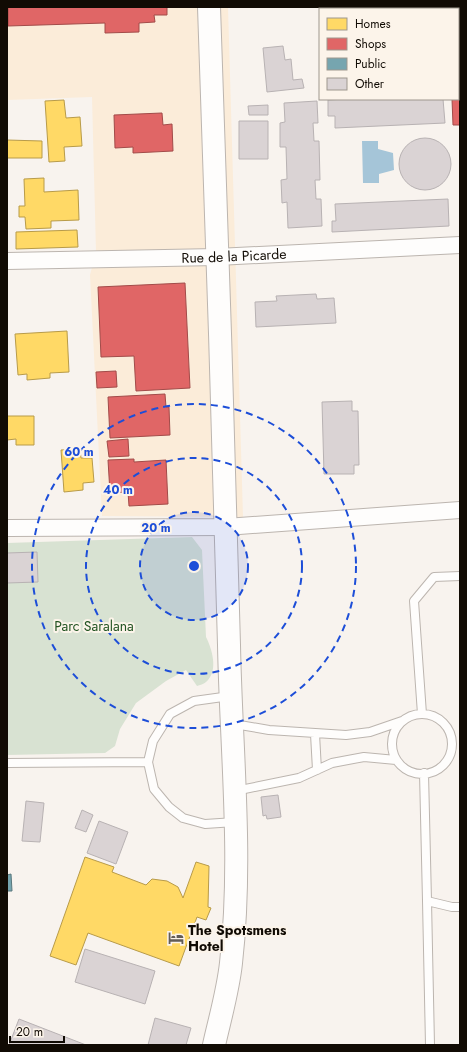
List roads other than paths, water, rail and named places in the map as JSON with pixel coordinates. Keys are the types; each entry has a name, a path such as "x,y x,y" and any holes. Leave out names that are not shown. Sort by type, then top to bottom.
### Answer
{"street":[{"path":"209,7 230,696 236,822 235,909 231,959 214,1045"},
{"name":"Rue de la Picarde","path":"7,261 217,257 460,245"},
{"path":"7,528 226,527 460,510"}],"lane":[{"path":"422,714 414,601 434,578 460,576"},
{"path":"230,696 194,701 170,714 153,741 148,762 154,788 169,808 183,818 206,824 236,822"},
{"path":"231,723 269,730 346,735 370,732 402,721 411,716 427,714 440,721 447,728 451,737 452,747 447,760 438,769 428,773 419,774 409,771 396,760 392,749 393,734 402,721"},
{"path":"315,734 317,770"},
{"path":"234,791 300,778 332,763 364,757 396,760"},
{"path":"7,763 148,762"},
{"path":"424,773 430,1045"},
{"path":"426,901 452,907 460,907"}],"water":[{"path":"362,141 378,141 378,149 393,153 394,170 379,174 379,183 363,183"}],"place":[{"name":"The Spotsmens Hotel","path":"176,938"}],"park label":[{"name":"Parc Saralana","path":"94,626"}]}
